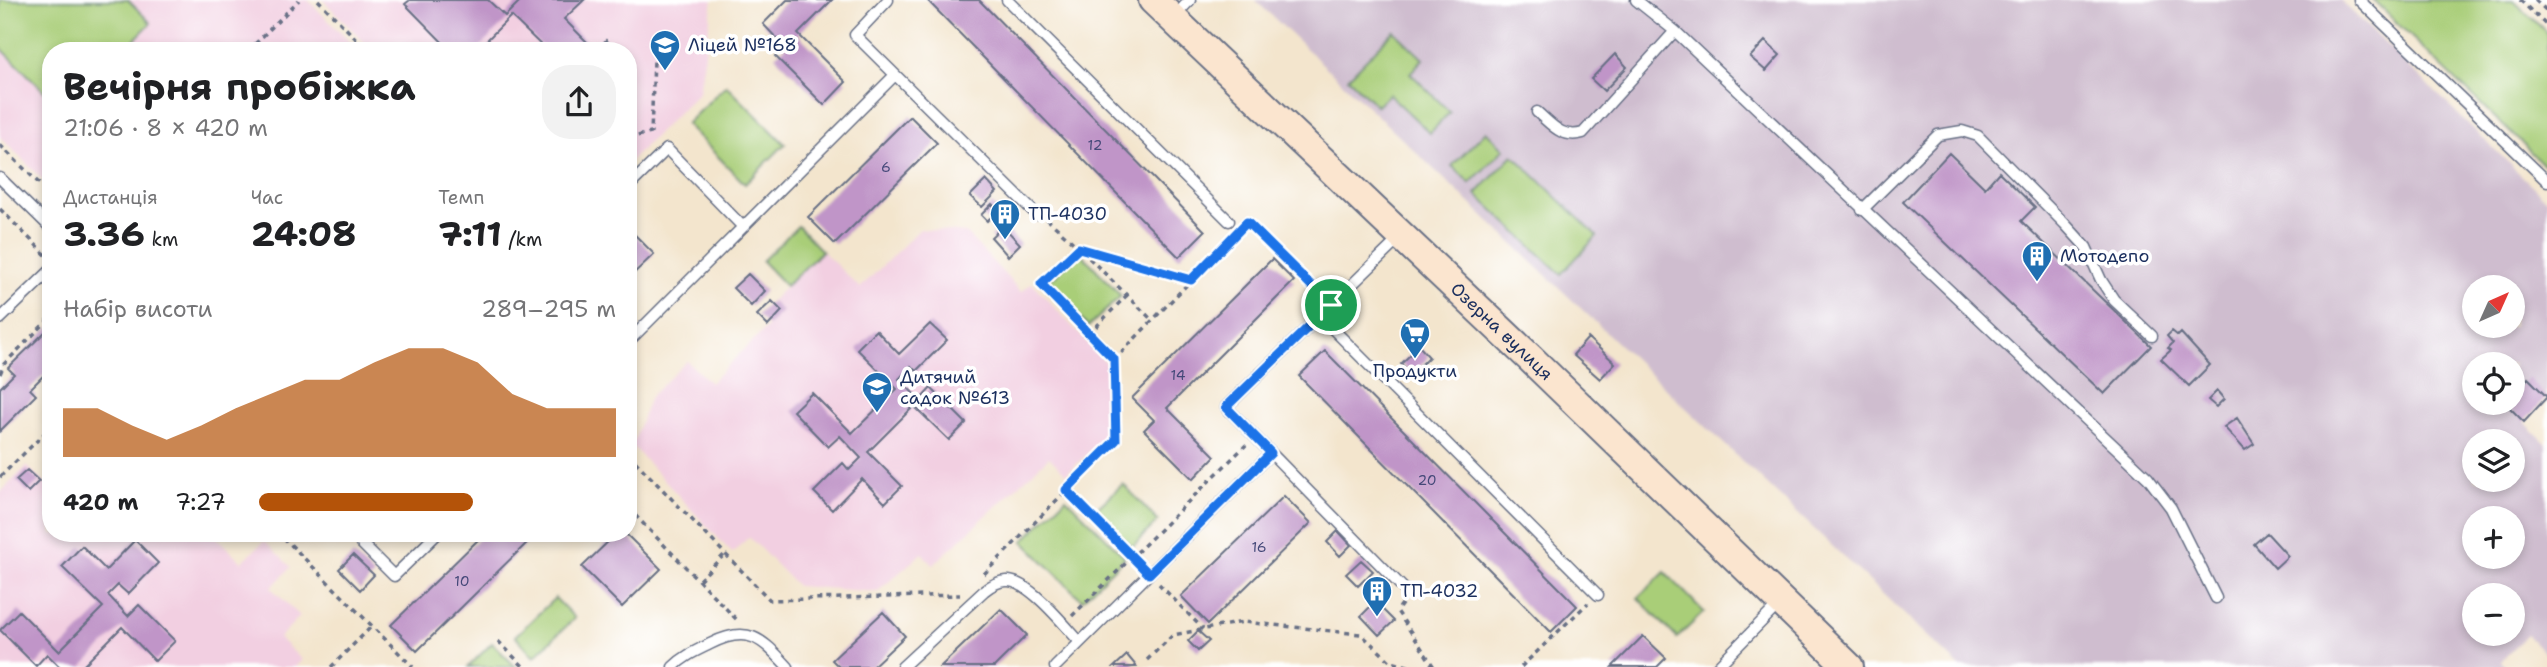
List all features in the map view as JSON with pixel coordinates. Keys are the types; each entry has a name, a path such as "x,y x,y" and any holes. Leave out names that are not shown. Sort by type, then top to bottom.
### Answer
{"street":[{"name":"Озерна вулиця","path":"1172,6 1401,236 1849,667"}],"lane":[{"path":"888,0 855,35 1036,214"},
{"path":"1007,0 1229,221"},
{"path":"1636,0 1675,31 2148,478 2171,508 2216,598"},
{"path":"2359,0 2547,181"},
{"path":"1537,112 1557,131 1574,135 1583,132 1675,31"},
{"path":"637,333 895,75"},
{"path":"1862,210 1938,135 1962,131 1978,136 2065,224 2085,247 2114,300 2152,336"},
{"path":"637,178 667,149 743,227"},
{"path":"0,177 42,219"},
{"path":"1401,236 1226,407 1409,594"},
{"path":"0,319 42,279"},
{"path":"1320,316 1598,595"},
{"path":"1055,667 1271,453"},
{"path":"360,542 394,576 429,542"},
{"path":"902,667 981,594 1000,582 1019,583 1027,588 1080,642"},
{"path":"1717,667 1782,602"},
{"path":"673,667 685,656 728,635 740,634 753,636 764,642 789,667"}],"path":[{"path":"257,42 299,0"},
{"path":"318,0 357,40"},
{"path":"2520,0 2547,26"},
{"path":"2535,0 2547,11"},
{"path":"637,136 651,133 654,60"},
{"path":"0,145 42,186"},
{"path":"0,209 42,250"},
{"path":"1036,214 1045,217 1079,248 1152,320"},
{"path":"0,221 6,215"},
{"path":"1114,359 1247,222 1331,305"},
{"path":"1079,248 1191,280"},
{"path":"981,576 1116,440 1114,359 1041,284 1079,248"},
{"path":"1089,334 1127,295"},
{"path":"0,374 4,364 42,326"},
{"path":"1063,625 1255,436"},
{"path":"0,477 42,437"},
{"path":"637,463 770,600 981,594"},
{"path":"1066,490 1203,629"},
{"path":"637,517 753,636"},
{"path":"289,542 413,667"},
{"path":"699,580 725,554"},
{"path":"1409,594 1397,611 1434,667"},
{"path":"1521,667 1598,595"},
{"path":"1147,660 1172,635 1243,622 1361,634 1391,663 1412,667"},
{"path":"331,667 372,626"},
{"path":"498,641 524,667"}],"shaded area":[{"path":"0,0 308,0 350,42 42,42 42,179 0,137"},
{"name":"Ліцей №168","path":"323,0 713,0 699,92 637,154 637,42 364,42"},
{"path":"1255,0 2340,0 2547,200 2547,396 2528,379 2525,382 2525,352 2462,352 2462,415 2517,415 2547,444 2547,656 2527,635 2525,637 2525,583 2462,583 2462,646 2516,646 2501,661 2506,667 1960,667"},
{"name":"Дитячий садок №613","path":"920,229 966,233 1021,292 1032,283 1108,365 1112,431 1066,474 1049,457 933,565 922,553 877,592 797,586 749,537 732,553 637,451 637,432 650,397 687,361 710,383 768,326 757,315 822,251 860,288"},
{"path":"27,466 42,480 42,542 221,542 242,562 265,542 291,567 271,588 300,616 279,638 302,660 295,667 0,667 0,493"}],"green space":[{"path":"0,0 128,0 151,23 132,42 42,42 42,89 0,47"},
{"path":"2373,0 2513,0 2547,33 2547,168"},
{"path":"1394,31 1423,59 1410,73 1450,112 1430,133 1389,94 1377,106 1348,78"},
{"path":"726,85 785,144 745,184 686,124"},
{"path":"1486,131 1504,149 1470,183 1452,166"},
{"path":"1513,155 1597,236 1561,274 1476,194"},
{"path":"798,226 822,251 786,286 762,261"},
{"path":"1080,252 1121,296 1088,327 1047,283"},
{"path":"1123,484 1158,521 1132,547 1096,509"},
{"path":"1066,498 1125,557 1082,600 1023,541"},
{"path":"1665,572 1704,612 1677,638 1638,598"},
{"path":"555,598 575,618 534,657 515,636"},
{"path":"492,643 516,667 468,667"}],"building":[{"path":"410,0 488,0 505,16 521,0 584,0 564,19 587,42 538,42 511,16 485,42 442,42 405,4"},
{"path":"787,0 832,0 798,34 846,82 824,105 775,56 785,47 763,24"},
{"path":"927,0 979,0 1205,231 1179,257"},
{"path":"1765,41 1780,55 1766,71 1750,57"},
{"path":"1615,54 1627,67 1604,91 1591,79"},
{"path":"910,116 937,143 835,244 808,217"},
{"name":"Мотодепо","path":"1949,153 1985,188 1999,172 2035,207 2021,221 2151,346 2104,394 1903,202"},
{"path":"986,180 997,192 982,207 970,196"},
{"path":"992,204 998,210 987,221 981,215"},
{"name":"ТП-4030","path":"1003,226 1020,244 1008,256 991,237"},
{"path":"637,237 654,254 637,270"},
{"path":"1272,259 1294,281 1167,408 1215,456 1193,479 1144,430 1154,420 1132,398"},
{"path":"748,274 765,291 751,306 733,288"},
{"path":"772,301 782,311 768,326 757,315"},
{"path":"930,324 947,340 916,371 911,366 899,379 920,400 931,388 966,423 949,440 914,406 868,452 902,486 885,503 862,479 832,510 814,492 843,463 849,470 861,458 840,436 828,447 793,411 812,393 852,433 897,389 857,349 876,330 899,354"},
{"path":"2172,331 2178,336 2181,333 2210,365 2189,386 2161,359 2171,350 2168,348 2173,343 2167,336"},
{"path":"42,335 42,377 30,389 36,395 0,431 0,388 14,374 8,368"},
{"path":"1588,338 1615,363 1600,379 1573,355"},
{"name":"Продукти","path":"1419,346 1429,357 1412,374 1401,364"},
{"path":"1325,351 1577,606 1551,632 1299,376"},
{"path":"2528,378 2547,397 2524,422 2517,415 2525,415 2525,381"},
{"path":"2217,391 2224,399 2216,407 2208,400"},
{"path":"2237,418 2254,444 2245,450 2224,427"},
{"path":"27,470 39,481 28,492 16,480"},
{"path":"1284,496 1311,523 1208,624 1181,596"},
{"path":"1338,531 1351,545 1340,556 1327,542"},
{"path":"2267,533 2288,556 2275,568 2254,544"},
{"path":"133,542 137,542 158,563 128,594 118,585 108,595 128,616 139,605 175,641 155,661 122,627 82,667 60,667 47,654 36,666 0,630 19,611 59,651 103,607 62,567 82,546 106,570"},
{"path":"476,542 528,542 417,651 391,625"},
{"path":"608,542 634,542 661,569 622,607 582,567"},
{"path":"353,555 374,575 360,590 339,569"},
{"path":"1361,560 1373,571 1358,586 1346,574"},
{"name":"ТП-4032","path":"1375,602 1394,621 1379,635 1361,616"},
{"path":"1001,609 1027,635 994,667 940,667"},
{"path":"883,612 905,636 872,667 839,667 832,660"},
{"path":"1198,631 1209,641 1198,651 1188,641"},
{"path":"1643,636 1666,658 1657,667 1612,667"},
{"path":"1127,655 1137,667 1114,667"}],"place":[{"name":"Ліцей №168","path":"665,72"},
{"name":"ТП-4030","path":"1005,241"},
{"name":"Мотодепо","path":"2037,283"},
{"name":"Продукти","path":"1415,360"},
{"name":"Дитячий садок №613","path":"877,414"},
{"name":"ТП-4032","path":"1377,618"}],"route":[{"path":"1247,222 1331,305 1226,407 1271,453 1149,574 1066,490 1116,440 1114,359 1041,284 1079,248 1191,280 1247,222"}]}
